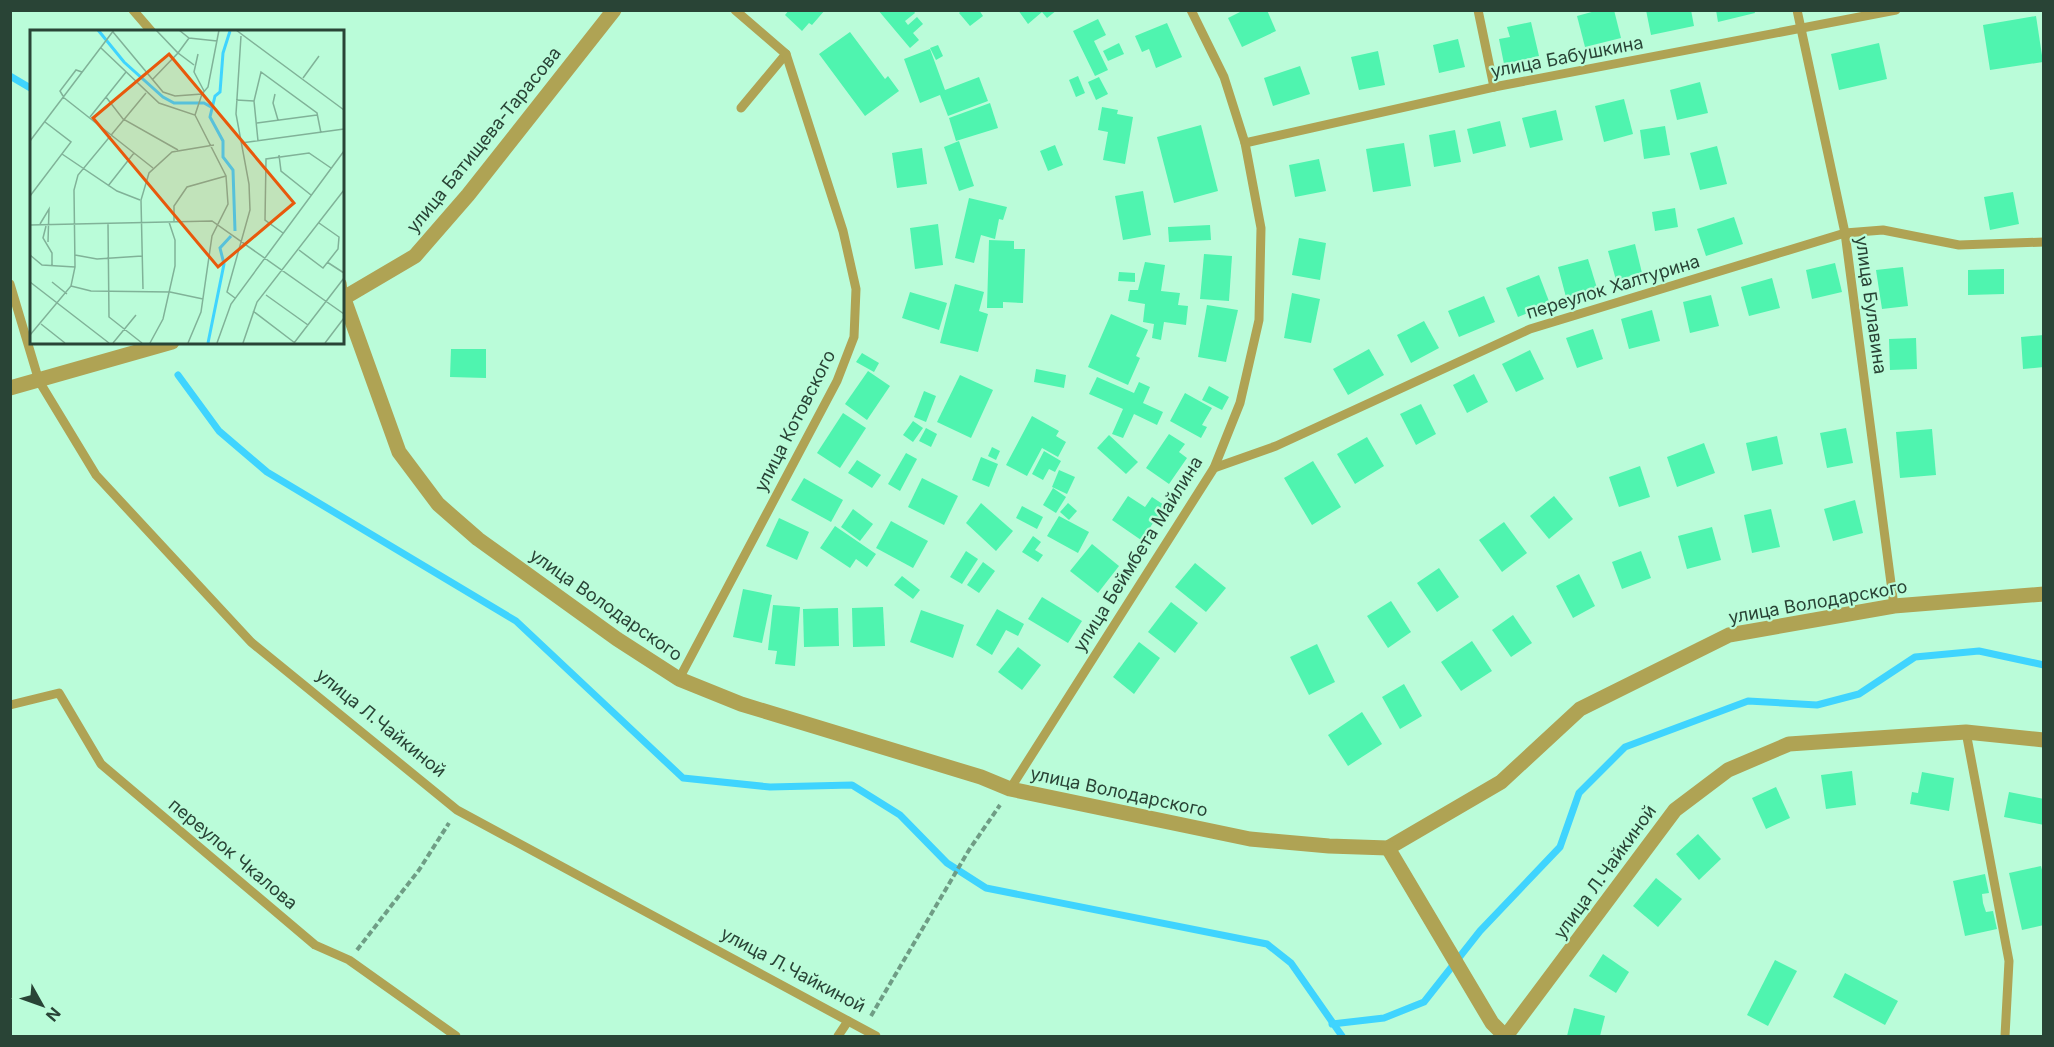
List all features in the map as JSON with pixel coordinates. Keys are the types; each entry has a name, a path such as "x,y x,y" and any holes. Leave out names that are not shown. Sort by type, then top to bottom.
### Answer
{"street":[{"name":"улица Батищева-Тарасова","path":"344,298 415,256 468,195 614,10"},
{"name":"улица Володарского","path":"344,302 399,452 438,504 478,539 617,639 679,679 741,704 981,777 1010,789 1250,839 1329,846 1388,848 1500,782 1580,709 1729,635 1894,606 2043,594"},
{"path":"10,388 165,344"},
{"name":"улица Л.Чайкиной","path":"1505,1036 1675,810 1728,770 1789,744 1966,732 2043,740"},
{"path":"1388,848 1492,1023 1505,1036"}],"lane":[{"path":"133,10 150,30"},
{"path":"735,10 786,54 741,108"},
{"name":"улица Беймбета Майлина","path":"1010,789 1214,468 1240,403 1259,320 1261,228 1245,143 1224,77 1191,10"},
{"path":"1478,10 1494,87"},
{"name":"улица Булавина","path":"1797,10 1845,233 1894,606"},
{"name":"улица Бабушкина","path":"1245,143 1494,87 1896,10"},
{"name":"улица Котовского","path":"679,679 837,381 854,337 856,289 843,231 786,54"},
{"name":"переулок Халтурина","path":"1214,468 1276,446 1530,329 1845,233 1883,230 1959,245 2043,242"},
{"name":"улица Л.Чайкиной","path":"10,284 39,381 96,475 251,642 457,810 876,1036"},
{"name":"переулок Чкалова","path":"10,705 59,693 101,764 315,945 349,960 456,1036"},
{"path":"1966,732 2009,961 2005,1036"},
{"path":"838,1036 848,1021"}],"path":[{"path":"863,1029 969,850 1010,789"},
{"path":"349,960 419,870 457,810"}],"building":[{"path":"789,10 825,10 812,25 809,23 802,31 785,15"},
{"path":"878,10 913,10 915,13 905,21 908,25 917,17 923,24 913,33 919,40 910,48"},
{"path":"962,10 979,10 983,16 970,26 959,13"},
{"path":"1018,10 1057,10 1047,18 1042,12 1028,24"},
{"path":"1244,10 1267,10 1276,31 1242,47 1228,18"},
{"path":"1599,10 1614,10 1621,38 1585,47 1577,16"},
{"path":"1646,10 1691,10 1694,26 1651,35"},
{"path":"1716,10 1754,10 1755,13 1718,22"},
{"path":"2036,16 2043,62 1990,70 1983,25"},
{"path":"1098,19 1106,35 1094,41 1108,70 1095,76 1073,31"},
{"path":"1531,22 1539,56 1504,64 1499,39 1510,37 1507,27"},
{"path":"1167,23 1182,57 1156,68 1149,49 1142,52 1135,36"},
{"path":"850,32 885,79 888,76 899,91 865,116 819,54"},
{"path":"1458,39 1465,67 1439,73 1433,45"},
{"path":"1119,43 1124,54 1108,61 1103,51"},
{"path":"1879,43 1887,79 1839,90 1831,54"},
{"path":"938,45 943,56 936,60 930,48"},
{"path":"930,49 945,90 979,77 988,101 948,116 940,95 920,103 904,59"},
{"path":"1378,51 1385,85 1359,90 1351,57"},
{"path":"1300,66 1310,94 1273,106 1264,78"},
{"path":"1078,76 1085,93 1076,97 1069,80"},
{"path":"1099,77 1108,94 1096,100 1088,82"},
{"path":"1700,82 1708,113 1677,120 1670,90"},
{"path":"1624,99 1633,134 1604,142 1595,106"},
{"path":"990,103 998,128 956,141 949,118"},
{"path":"1102,107 1118,110 1117,114 1133,117 1125,164 1103,160 1108,132 1098,130"},
{"path":"1556,110 1563,140 1530,148 1522,118"},
{"path":"1500,121 1506,146 1473,154 1467,129"},
{"path":"1201,125 1218,191 1174,203 1157,137"},
{"path":"1665,126 1670,155 1644,159 1640,130"},
{"path":"1455,130 1461,162 1434,167 1429,135"},
{"path":"959,141 974,186 959,191 944,147"},
{"path":"1404,143 1411,186 1373,192 1366,149"},
{"path":"1055,145 1063,165 1048,171 1040,151"},
{"path":"1717,146 1727,184 1700,190 1690,153"},
{"path":"922,148 927,184 897,188 892,153"},
{"path":"1319,159 1326,191 1295,197 1289,165"},
{"path":"1143,191 1151,235 1123,240 1115,196"},
{"path":"2013,192 2019,224 1990,230 1984,197"},
{"path":"969,198 1007,207 1003,220 999,219 995,239 981,235 974,263 955,258"},
{"path":"1675,208 1678,227 1655,231 1652,212"},
{"path":"1734,217 1743,244 1706,256 1697,229"},
{"path":"938,224 943,265 915,269 910,228"},
{"path":"1210,225 1211,240 1169,242 1168,227"},
{"path":"1299,238 1326,243 1320,280 1292,275"},
{"path":"989,240 1014,241 1014,249 1025,249 1023,303 1003,302 1003,308 987,308"},
{"path":"1635,244 1642,273 1616,280 1608,251"},
{"path":"1204,254 1232,256 1229,301 1200,299"},
{"path":"1588,259 1597,288 1566,297 1558,267"},
{"path":"1145,262 1165,265 1161,291 1180,293 1178,305 1188,306 1186,325 1164,322 1161,340 1152,338 1154,324 1143,322 1145,304 1128,301 1130,290 1138,290"},
{"path":"1835,263 1842,292 1812,299 1806,270"},
{"path":"1903,267 1908,306 1882,309 1876,270"},
{"path":"2004,269 2004,294 1968,295 1968,270"},
{"path":"1119,272 1135,273 1135,282 1118,281"},
{"path":"1539,275 1550,304 1518,317 1506,288"},
{"path":"1772,278 1780,308 1749,316 1741,287"},
{"path":"955,284 984,292 979,311 988,314 978,352 940,343"},
{"path":"910,292 947,303 939,330 902,318"},
{"path":"1292,293 1320,299 1311,343 1284,338"},
{"path":"1711,295 1719,326 1690,333 1683,302"},
{"path":"1484,296 1495,322 1459,337 1448,311"},
{"path":"1207,305 1238,310 1226,362 1198,357"},
{"path":"1652,310 1660,341 1629,349 1621,319"},
{"path":"1111,314 1148,330 1136,356 1140,358 1128,385 1088,367"},
{"path":"1424,321 1439,348 1411,363 1397,335"},
{"path":"1593,329 1603,359 1577,368 1566,338"},
{"path":"2044,335 2044,367 2023,369 2021,337"},
{"path":"1916,338 1917,369 1890,370 1889,339"},
{"path":"451,349 486,349 486,378 450,377"},
{"path":"1369,349 1384,375 1348,395 1333,369"},
{"path":"1530,350 1544,379 1516,392 1502,364"},
{"path":"862,353 879,363 874,372 856,362"},
{"path":"1036,369 1066,375 1064,388 1034,382"},
{"path":"868,371 890,386 867,420 845,404"},
{"path":"1474,374 1488,402 1467,413 1453,385"},
{"path":"960,375 993,390 971,438 937,422"},
{"path":"1097,377 1134,393 1139,382 1150,387 1143,403 1163,412 1157,425 1134,414 1123,438 1112,434 1123,409 1089,394"},
{"path":"1209,386 1229,397 1222,410 1202,400"},
{"path":"924,391 936,396 926,422 914,417"},
{"path":"1185,393 1212,408 1202,425 1207,427 1201,438 1170,421"},
{"path":"1421,404 1436,434 1416,445 1400,414"},
{"path":"843,413 866,428 840,468 817,453"},
{"path":"1032,416 1059,431 1056,436 1066,442 1058,457 1042,448 1027,476 1006,465"},
{"path":"913,421 923,428 913,442 903,435"},
{"path":"926,428 937,434 931,447 919,441"},
{"path":"1846,428 1853,463 1827,468 1820,433"},
{"path":"1932,429 1936,475 1900,478 1896,432"},
{"path":"1169,434 1185,444 1179,452 1187,458 1169,484 1146,468"},
{"path":"1109,435 1138,462 1126,474 1097,448"},
{"path":"1777,436 1783,464 1752,471 1746,443"},
{"path":"1367,437 1384,466 1355,484 1337,454"},
{"path":"1704,443 1715,473 1677,487 1667,457"},
{"path":"992,447 1000,451 996,460 988,456"},
{"path":"1044,451 1061,461 1055,472 1049,469 1043,480 1032,474"},
{"path":"906,453 917,459 900,491 888,484"},
{"path":"981,457 998,464 989,487 972,480"},
{"path":"857,460 881,475 872,488 848,473"},
{"path":"1313,461 1341,507 1312,525 1284,478"},
{"path":"1640,466 1650,497 1619,507 1609,477"},
{"path":"1059,470 1075,477 1067,494 1052,487"},
{"path":"804,478 843,500 831,522 791,500"},
{"path":"922,478 958,496 944,525 908,507"},
{"path":"1053,488 1066,497 1056,513 1043,505"},
{"path":"1128,496 1145,507 1152,497 1170,509 1161,523 1156,519 1141,540 1112,520"},
{"path":"1554,496 1573,519 1549,539 1530,516"},
{"path":"1855,500 1863,533 1833,541 1824,509"},
{"path":"981,503 1013,531 996,551 966,523"},
{"path":"1068,503 1077,511 1069,520 1060,512"},
{"path":"1022,506 1043,517 1037,529 1016,518"},
{"path":"853,509 873,524 860,541 841,527"},
{"path":"1771,509 1780,547 1752,553 1744,515"},
{"path":"1059,516 1089,532 1078,553 1047,536"},
{"path":"779,518 809,532 797,560 766,546"},
{"path":"891,521 928,541 913,568 876,548"},
{"path":"1504,522 1527,553 1502,572 1479,540"},
{"path":"835,526 876,554 867,567 856,559 850,568 820,548"},
{"path":"1712,527 1721,560 1687,569 1678,536"},
{"path":"1033,536 1041,542 1035,550 1043,555 1038,562 1022,552"},
{"path":"1092,544 1119,566 1098,593 1070,571"},
{"path":"966,551 978,559 962,584 950,577"},
{"path":"1641,551 1651,578 1622,589 1612,562"},
{"path":"983,562 995,571 979,593 967,585"},
{"path":"1195,563 1226,588 1206,612 1175,587"},
{"path":"1439,568 1459,597 1437,612 1417,583"},
{"path":"1579,574 1595,606 1573,618 1556,586"},
{"path":"902,576 920,590 913,599 894,585"},
{"path":"743,589 772,595 762,643 733,637"},
{"path":"1042,597 1082,621 1068,643 1028,619"},
{"path":"1391,601 1411,632 1388,648 1367,616"},
{"path":"1171,602 1198,623 1175,653 1148,632"},
{"path":"773,605 800,607 795,666 775,664 777,651 768,650"},
{"path":"883,607 885,646 853,647 852,608"},
{"path":"838,608 839,646 804,647 803,609"},
{"path":"997,609 1024,624 1018,636 1006,630 992,655 976,645"},
{"path":"921,610 964,625 953,658 910,642"},
{"path":"1513,615 1532,643 1511,657 1492,630"},
{"path":"1472,641 1492,671 1461,691 1441,662"},
{"path":"1139,642 1160,658 1134,694 1113,677"},
{"path":"1317,644 1335,682 1309,695 1290,657"},
{"path":"1018,647 1041,665 1022,690 998,672"},
{"path":"1404,684 1422,716 1400,729 1382,697"},
{"path":"1362,712 1382,744 1348,766 1328,735"},
{"path":"1852,771 1856,805 1826,809 1821,775"},
{"path":"1922,772 1954,778 1949,811 1910,804 1912,792 1918,793"},
{"path":"1776,787 1790,818 1766,829 1752,798"},
{"path":"2009,792 2044,799 2044,825 2004,817"},
{"path":"1698,834 1721,859 1699,880 1676,854"},
{"path":"2041,866 2044,878 2044,925 2022,930 2009,873"},
{"path":"1985,874 1989,893 1982,894 1983,903 1986,912 1993,911 1997,929 1965,936 1953,881"},
{"path":"1656,878 1682,899 1658,927 1633,906"},
{"path":"1603,954 1629,972 1616,993 1589,976"},
{"path":"1775,960 1797,971 1768,1026 1747,1015"},
{"path":"1845,973 1898,1001 1885,1025 1833,997"},
{"path":"1574,1008 1605,1016 1600,1036 1567,1036"}],"waterway":[{"path":"10,76 30,88"},
{"path":"178,375 219,431 267,472 516,621 683,778 770,787 852,785 900,815 947,863 986,888 1267,944 1291,963 1342,1036"},
{"path":"1332,1024 1384,1018 1424,1002 1480,931 1560,847 1579,793 1625,747 1748,701 1817,705 1859,694 1915,657 1979,651 2044,665"}]}
